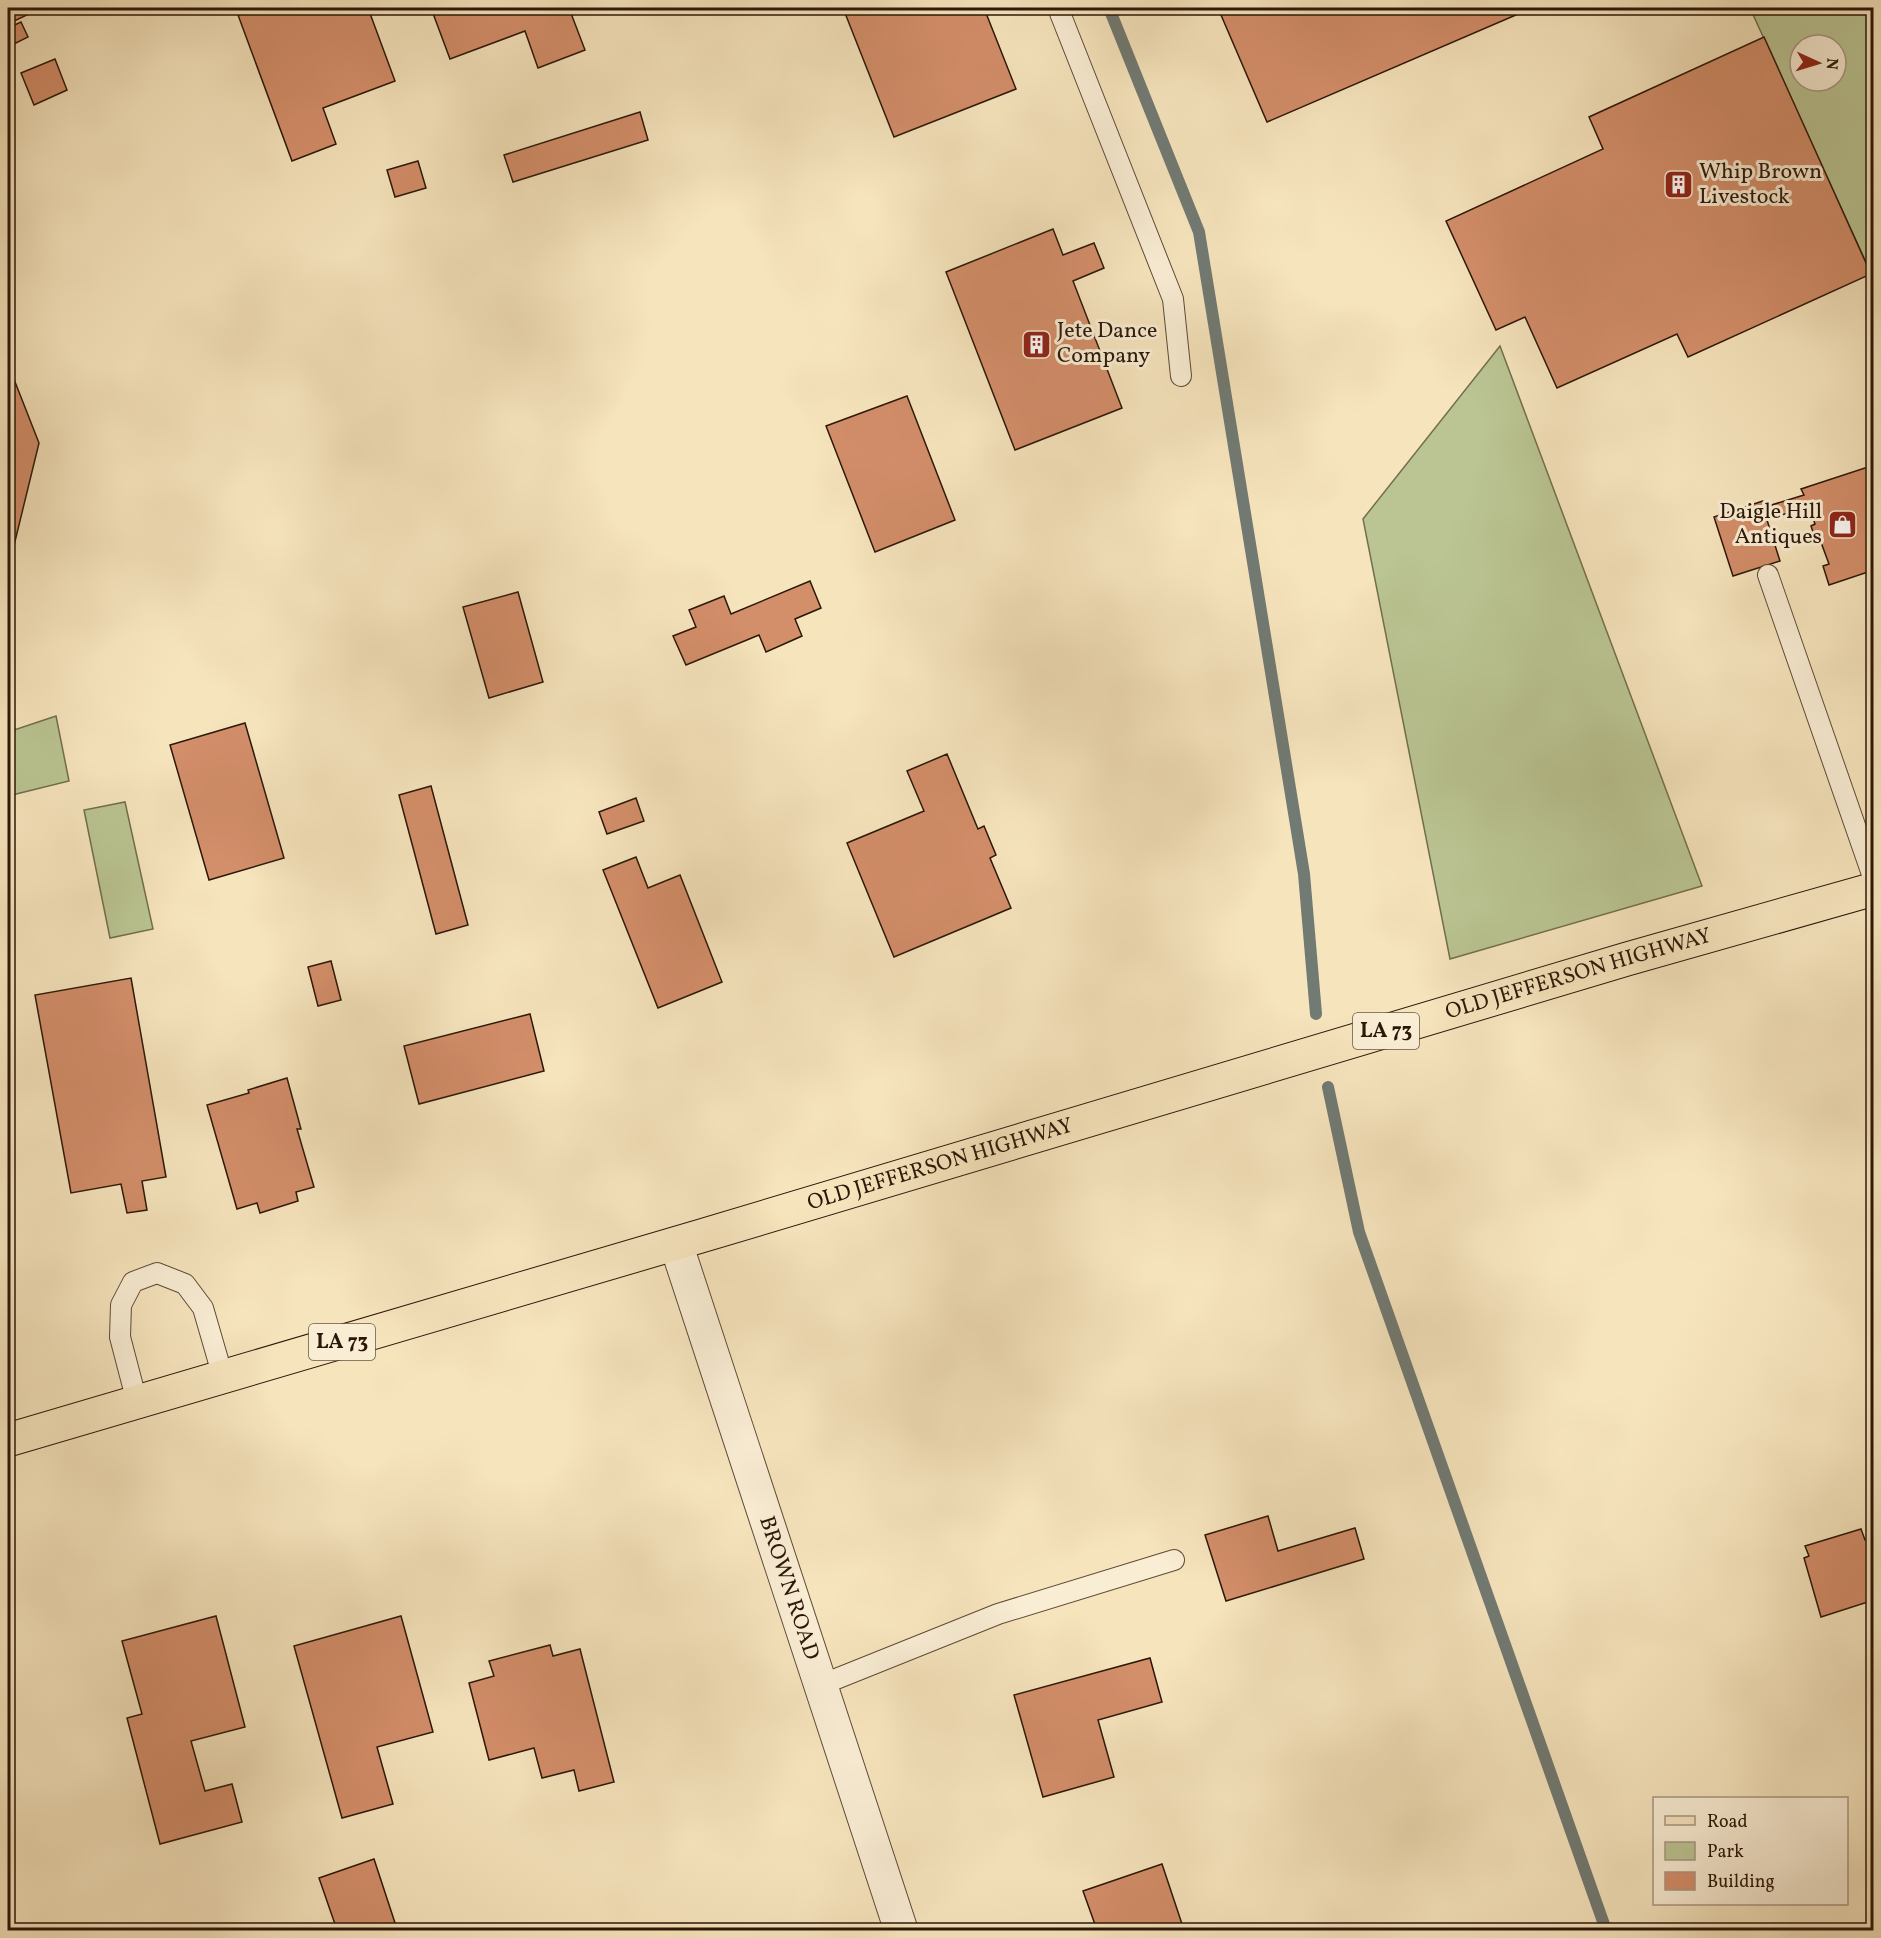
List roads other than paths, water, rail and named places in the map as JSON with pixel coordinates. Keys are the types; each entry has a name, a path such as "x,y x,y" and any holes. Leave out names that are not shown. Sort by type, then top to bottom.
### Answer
{"main road":[{"name":"OLD JEFFERSON HIGHWAY","path":"8,1440 676,1244 1627,959 1874,889"}],"street":[{"name":"BROWN ROAD","path":"676,1244 900,1930"}],"lane":[{"path":"1058,8 1173,299 1180,376"},
{"path":"1768,575 1874,880"},
{"path":"137,1402 120,1337 121,1305 133,1282 157,1273 185,1284 203,1308 223,1377"},
{"path":"820,1685 998,1614 1174,1560"}],"waterway":[{"path":"1109,8 1199,232 1304,874 1316,1014"},
{"path":"1328,1087 1359,1232 1606,1930"}],"place":[{"name":"Whip Brown Livestock","path":"1678,185"},
{"name":"Jete Dance Company","path":"1036,344"},
{"name":"Daigle Hill Antiques","path":"1843,525"}]}
